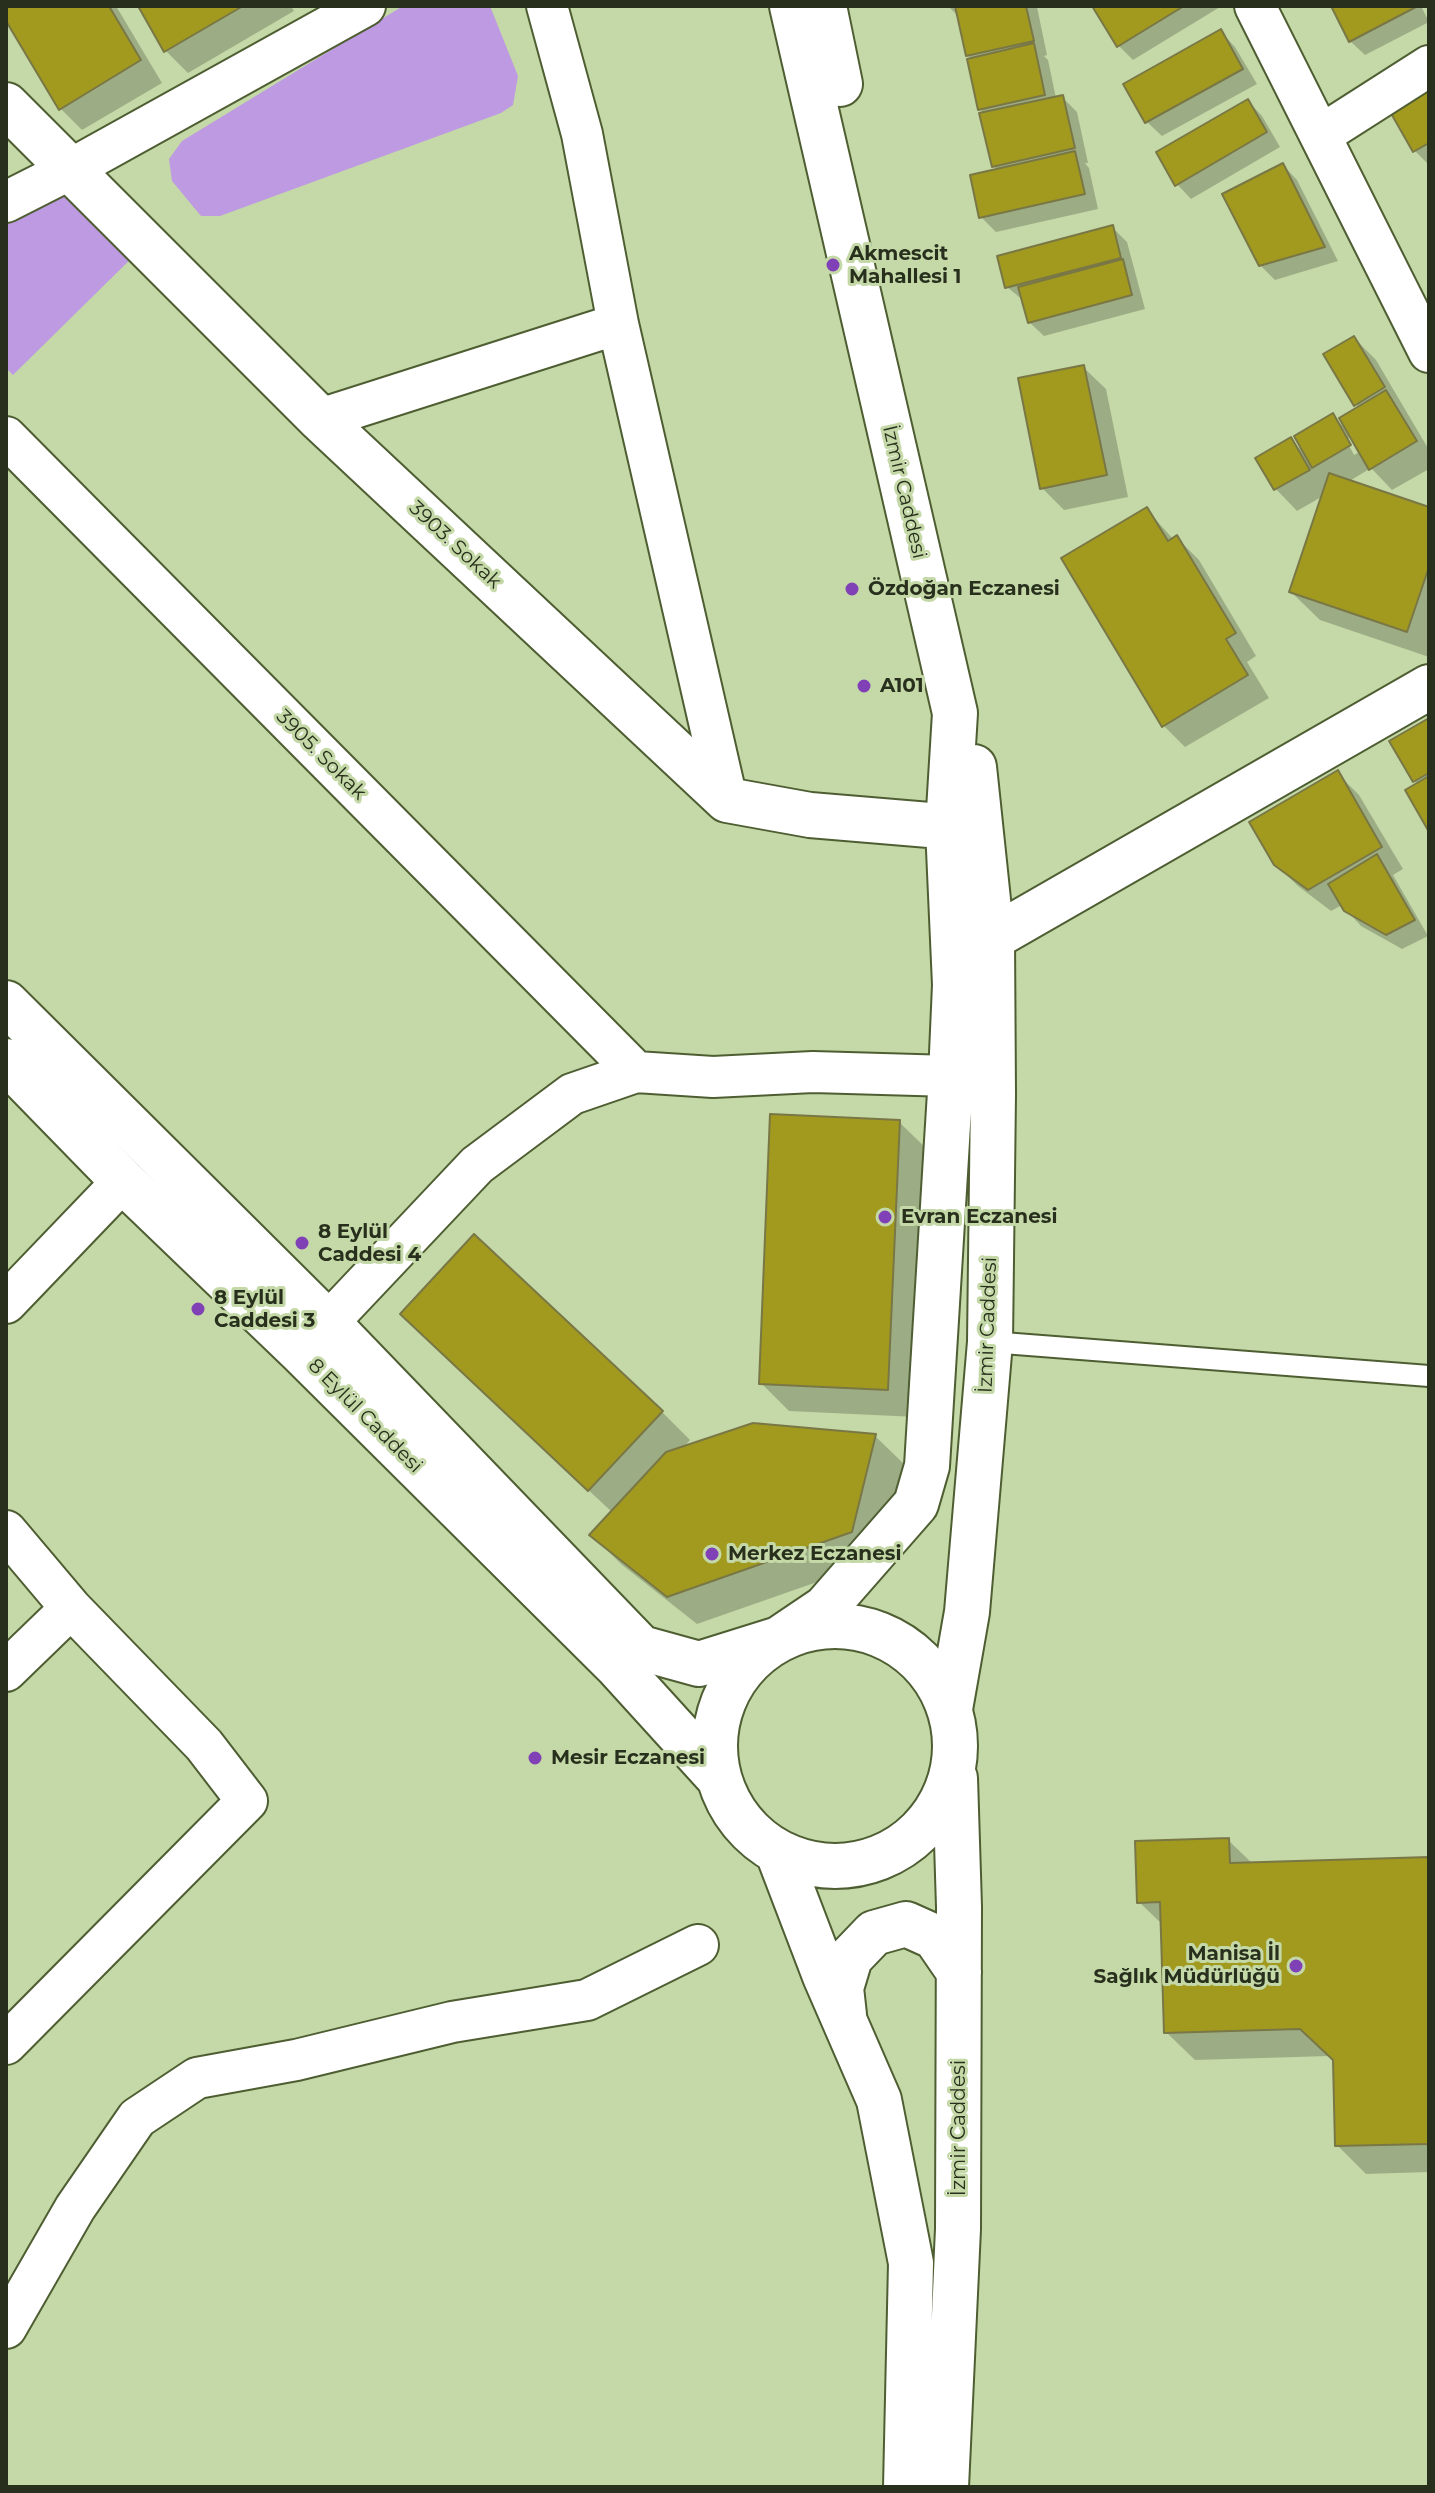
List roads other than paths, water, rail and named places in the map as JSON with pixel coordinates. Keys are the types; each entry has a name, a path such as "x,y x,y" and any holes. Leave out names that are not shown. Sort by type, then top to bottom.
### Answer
{"main road":[{"name":"İzmir Caddesi","path":"792,6 955,713 964,828 992,938 990,1342 967,1612 950,1709"},
{"name":"İzmir Caddesi","path":"779,1639 825,1608 916,1504 927,1466 951,1076 968,705 824,6"},
{"name":"3903. Sokak","path":"6,105 320,419 727,800"},
{"path":"955,985 973,956 992,938 1429,687"},
{"path":"727,800 810,815 964,828"},
{"path":"6,1003 314,1337 641,1648 699,1664 779,1639 836,1625 874,1630 907,1649 934,1675 950,1709 956,1739 954,1769 942,1805 919,1835 888,1856 851,1866 814,1865 778,1853 751,1833 731,1808 718,1777 714,1742 720,1706 738,1673 779,1639"},
{"name":"8 Eylül Caddesi","path":"6,1061 123,1181 314,1337 718,1777"},
{"name":"İzmir Caddesi","path":"946,2487 958,2229 959,1972 954,1769"},
{"path":"778,1853 879,2100 911,2263 906,2487"},
{"path":"845,2022 841,1988 850,1958 874,1933 906,1924 935,1937 959,1972"}],"street":[{"path":"6,202 365,6"},
{"path":"547,6 582,134 618,324 727,800"},
{"path":"1255,6 1429,352"},
{"path":"1321,135 1429,66"},
{"path":"320,419 618,324"},
{"name":"3905. Sokak","path":"6,437 636,1072"},
{"path":"314,1337 477,1165 572,1094 636,1072 713,1077 813,1072 951,1076"},
{"path":"6,1303 123,1181"},
{"path":"6,1531 71,1608 204,1745 247,1801 6,2044"},
{"path":"6,1671 71,1608"},
{"path":"6,2328 75,2208 137,2118 197,2078 296,2060 452,2022 587,2000 698,1945"}],"lane":[{"path":"990,1342 1429,1376"}],"place":[{"name":"Akmescit Mahallesi 1","path":"833,265"},
{"name":"Özdoğan Eczanesi","path":"852,589"},
{"name":"A101","path":"864,686"},
{"name":"Evran Eczanesi","path":"885,1217"},
{"name":"8 Eylül Caddesi 4","path":"302,1243"},
{"name":"8 Eylül Caddesi 3","path":"198,1309"},
{"name":"Merkez Eczanesi","path":"712,1554"},
{"name":"Mesir Eczanesi","path":"535,1758"},
{"name":"Manisa İl Sağlık Müdürlüğü","path":"1296,1966"}]}
